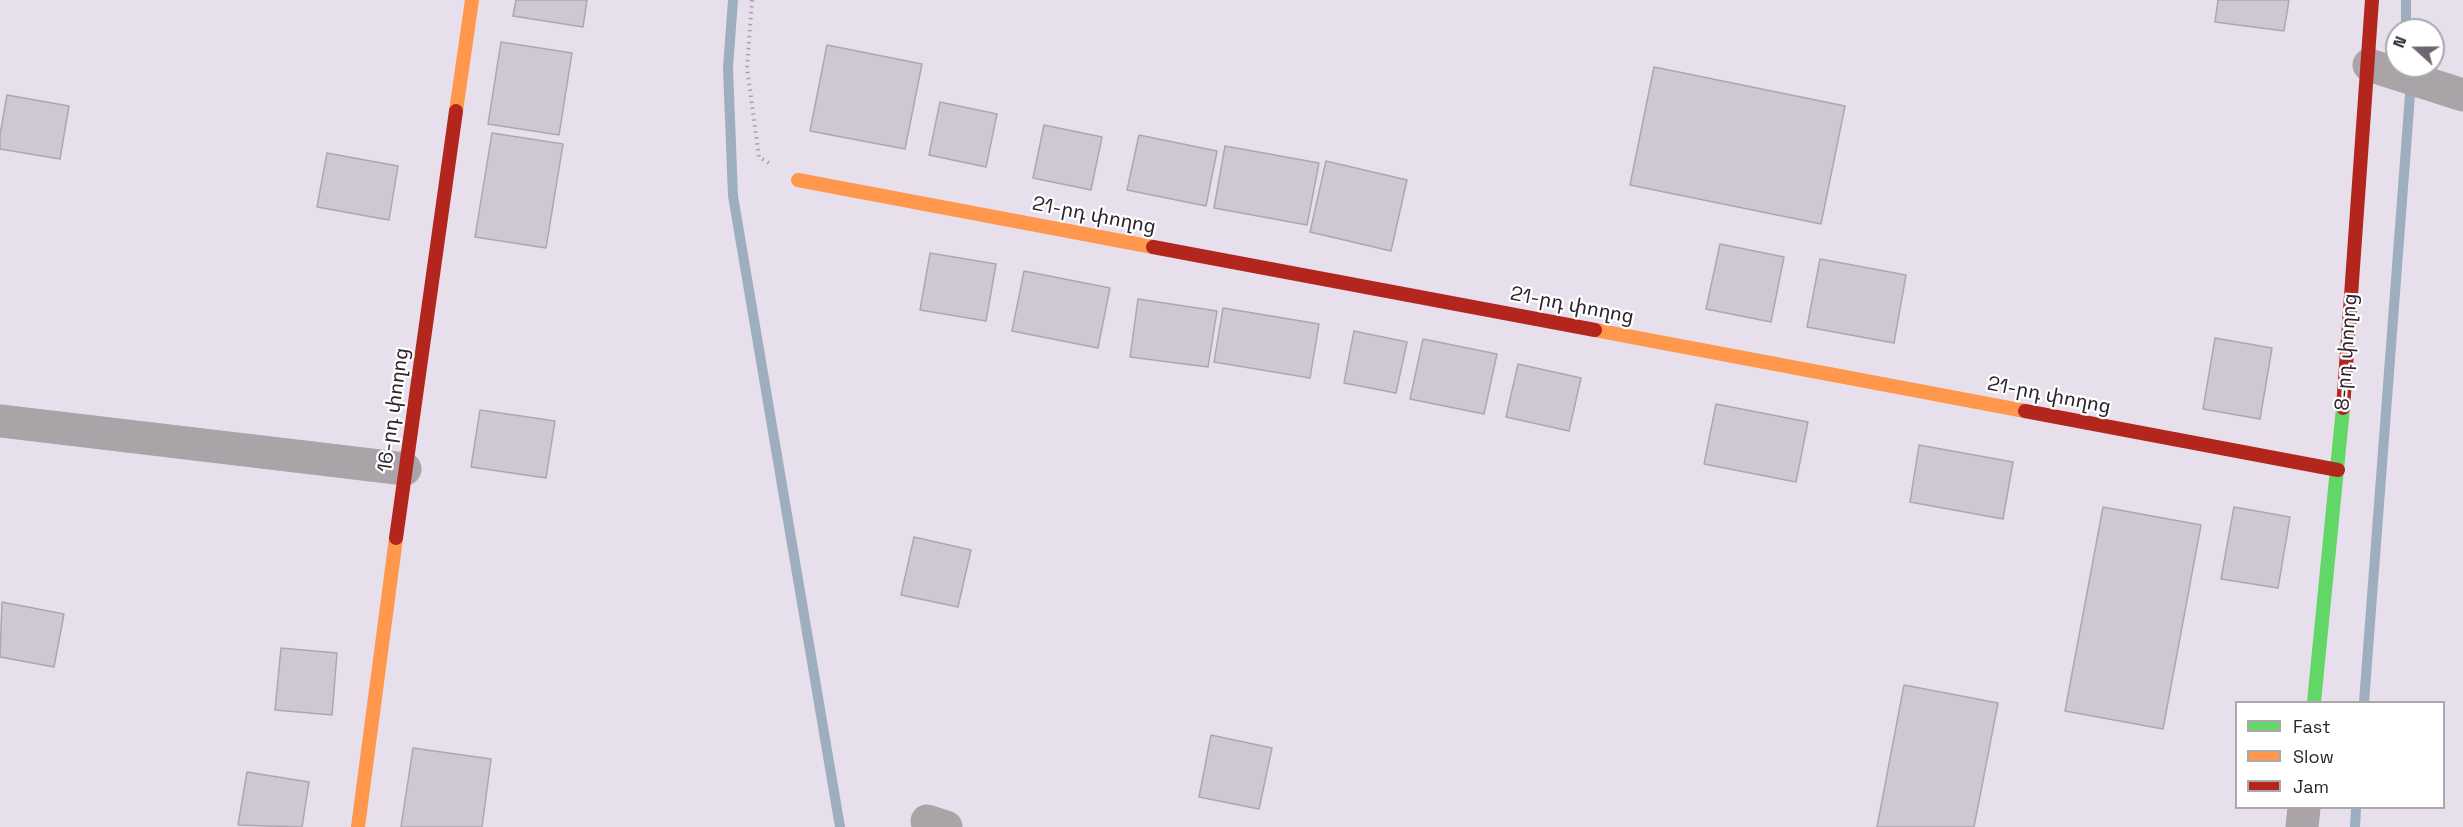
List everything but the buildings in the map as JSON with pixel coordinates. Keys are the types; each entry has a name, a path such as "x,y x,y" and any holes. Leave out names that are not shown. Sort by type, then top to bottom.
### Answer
{"street":[{"name":"16-րդ փողոց","path":"358,827 405,469 472,0"},
{"name":"8-րդ փողոց","path":"2314,701 2338,470 2372,0"},
{"path":"2369,65 2463,95"},
{"name":"21-րդ փողոց","path":"798,180 2338,470"},
{"path":"0,421 405,469"},
{"path":"2301,827 2304,809"}],"path":[{"path":"752,0 747,68 759,157 798,180"}],"waterway":[{"path":"733,0 728,68 733,196 840,827"},
{"path":"2406,0 2406,18"},
{"path":"2364,701 2410,95"},
{"path":"2355,827 2356,809"}],"traffic: fast":[{"path":"2314,701 2343,408"}],"traffic: slow":[{"path":"456,111 472,0"},
{"path":"798,180 1153,247"},
{"path":"1595,330 2025,411"},
{"path":"358,827 396,538"}],"traffic: jam":[{"path":"2343,408 2372,0"},
{"path":"396,538 456,111"},
{"path":"1153,247 1595,330"},
{"path":"2025,411 2338,470"}]}
